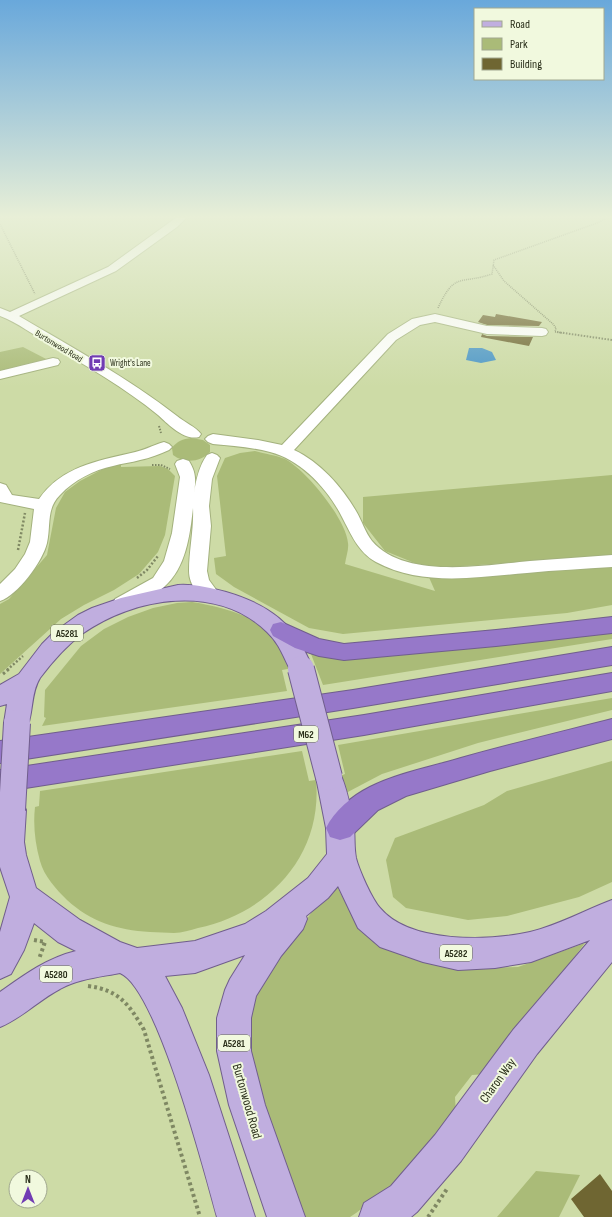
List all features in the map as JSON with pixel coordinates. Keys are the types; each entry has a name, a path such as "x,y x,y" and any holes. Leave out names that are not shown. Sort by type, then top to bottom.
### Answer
{"highway":[{"path":"496,638 612,616"},
{"path":"281,630 296,640 308,645 332,651 344,652 496,638 612,625"},
{"path":"0,752 353,699 612,656"},
{"name":"M62","path":"0,781 364,725 612,682"},
{"path":"340,828 352,814 364,805 380,795 396,788 494,759 612,728"}],"main road":[{"name":"A5281","path":"15,886 15,869 10,842 19,701 27,680 44,655 65,634 92,617 122,604 154,596 182,592 210,595 241,605 256,612 281,630 292,648 300,667 329,777 340,828 342,858 318,888 278,921 256,935 232,946 195,957 129,961"},
{"path":"0,697 27,680"},
{"name":"A5282","path":"342,858 353,887 369,918 391,936 423,947 458,954 495,953 524,948 586,927 612,914"},
{"path":"15,886 69,931 129,961 154,987 174,1029 208,1122 236,1217"},
{"path":"0,963 20,924 15,886"},
{"name":"Burtonwood Road","path":"286,1217 247,1105 234,1050 234,1018 241,990 270,945 318,888"},
{"name":"Charon Way","path":"393,1211 448,1148 525,1042 612,938"},
{"name":"A5280","path":"0,1011 48,978 68,969 129,961"}],"street":[{"path":"5,314 43,300 101,274"},
{"name":"Burtonwood Road","path":"5,314 119,381 142,396 167,417 194,434"},
{"path":"285,451 392,337 416,322 435,318 487,330 542,332"},
{"path":"0,375 53,362"},
{"path":"167,417 171,432 171,457"},
{"path":"171,457 179,436 194,434 213,439 285,451 304,463 327,484 344,505 364,544 372,551 393,564 422,570 462,572 612,561"},
{"path":"210,595 200,582 198,571 202,526 201,506 204,479 218,446 213,439"},
{"path":"0,595 22,573 37,547 41,530 41,513 45,505 61,486 79,473 104,463 136,457 171,457 200,463 235,447 250,445"},
{"path":"122,604 159,581 170,567 176,553 188,477 186,469 171,457"},
{"path":"0,488 6,499 45,505"}],"path":[{"path":"25,274 36,295 43,300"},
{"path":"435,318 442,298 449,286 457,280 490,274"},
{"path":"499,274 504,281 553,324 556,328 556,332"},
{"path":"542,332 556,332 612,340"},
{"path":"151,465 161,465 171,457"},
{"path":"15,556 19,549 25,513"},
{"path":"135,580 147,570 159,554"},
{"path":"0,676 25,654"},
{"path":"82,987 106,989 124,999 132,1008 144,1030 200,1217"}],"green space":[{"path":"23,347 50,361 0,373 0,352"},
{"path":"191,438 203,440 210,445 210,452 202,458 192,461 182,460 173,455 172,448 178,442"},
{"path":"255,451 285,459 303,473 324,496 346,533 348,550 345,564 435,591 428,575 612,564 612,605 567,613 343,634 309,628 234,587 216,574 214,558 226,556 217,476 225,458 240,453"},
{"path":"121,462 121,467 160,466 168,469 175,476 165,535 158,552 139,574 114,590 84,605 61,619 0,674 0,604 9,599 47,555 56,508 65,492 80,481"},
{"path":"612,475 612,556 463,566 422,566 385,551 363,523 363,497"},
{"path":"192,602 240,614 252,619 272,634 282,646 293,668 282,670 287,691 42,726 46,718 44,717 45,690 81,646 104,629 128,617 153,608 177,603"},
{"path":"612,630 612,639 323,685 311,654"},
{"path":"612,698 612,710 478,743 382,774 344,794 340,776 345,774 338,745"},
{"path":"302,751 309,781 316,780 316,807 310,833 300,856 286,876 268,894 247,909 224,920 177,933 138,931 105,924 85,914 67,900 47,877 42,867 34,827 35,807 39,806 40,791"},
{"path":"612,761 612,882 579,897 507,916 468,920 406,908 393,897 386,860 395,838 484,805 507,791"},
{"path":"334,881 357,924 370,937 406,957 454,968 518,967 585,943 486,1074 472,1075 455,1097 456,1114 396,1182 350,1217 301,1217 261,1100 251,1059 250,1024 252,1007 260,988 271,969"},
{"path":"536,1171 580,1175 559,1217 497,1217"}],"water":[{"path":"469,348 482,348 492,352 496,360 481,363 466,360"}],"building":[{"path":"496,314 542,322 539,326 487,325 478,322 483,315 495,317"},
{"path":"482,334 487,336 533,337 529,346 481,337"},
{"path":"600,1174 612,1191 612,1217 584,1217 571,1199"}],"place":[{"name":"Wright's Lane","path":"97,363"}]}
